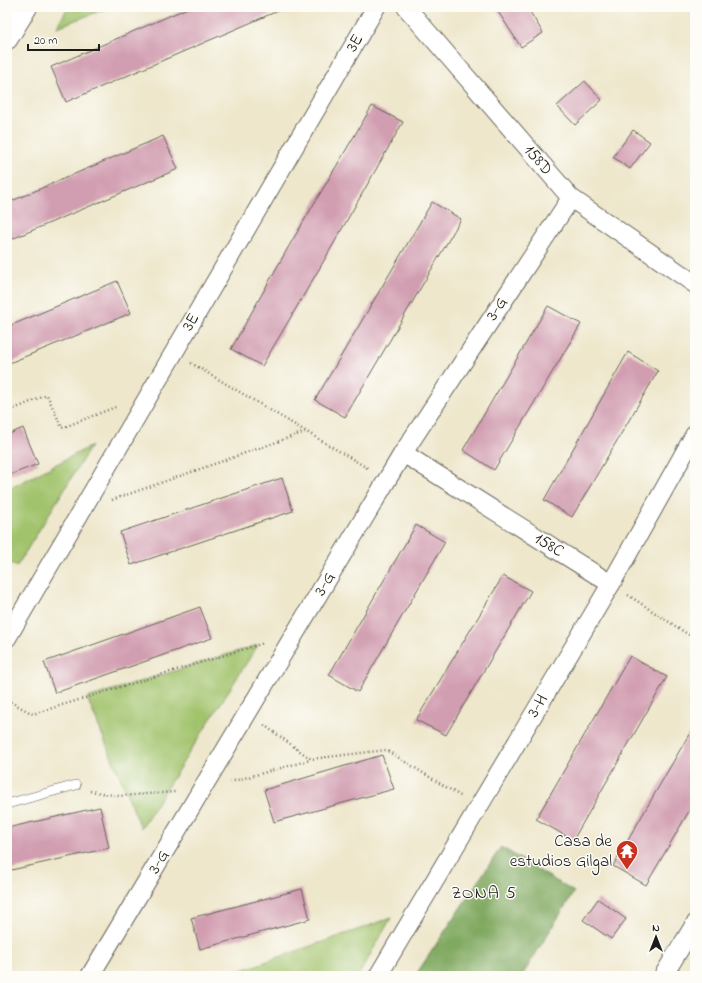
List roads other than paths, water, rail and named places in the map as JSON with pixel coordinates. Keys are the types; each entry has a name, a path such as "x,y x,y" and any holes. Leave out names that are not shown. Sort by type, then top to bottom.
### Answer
{"street":[{"path":"7,38 26,7"},
{"name":"3E","path":"7,638 376,7"},
{"name":"158D","path":"406,7 571,198 695,284"},
{"name":"3-G","path":"90,976 403,453 571,198"},
{"name":"3-H","path":"378,976 611,584 695,434"},
{"name":"158C","path":"403,453 611,584"},
{"path":"662,976 695,924"}],"lane":[{"path":"7,804 76,785"}],"place":[{"name":"Casa de estudios Gilgal","path":"627,870"}],"district":[{"name":"ZONA 5","path":"484,894"}]}
